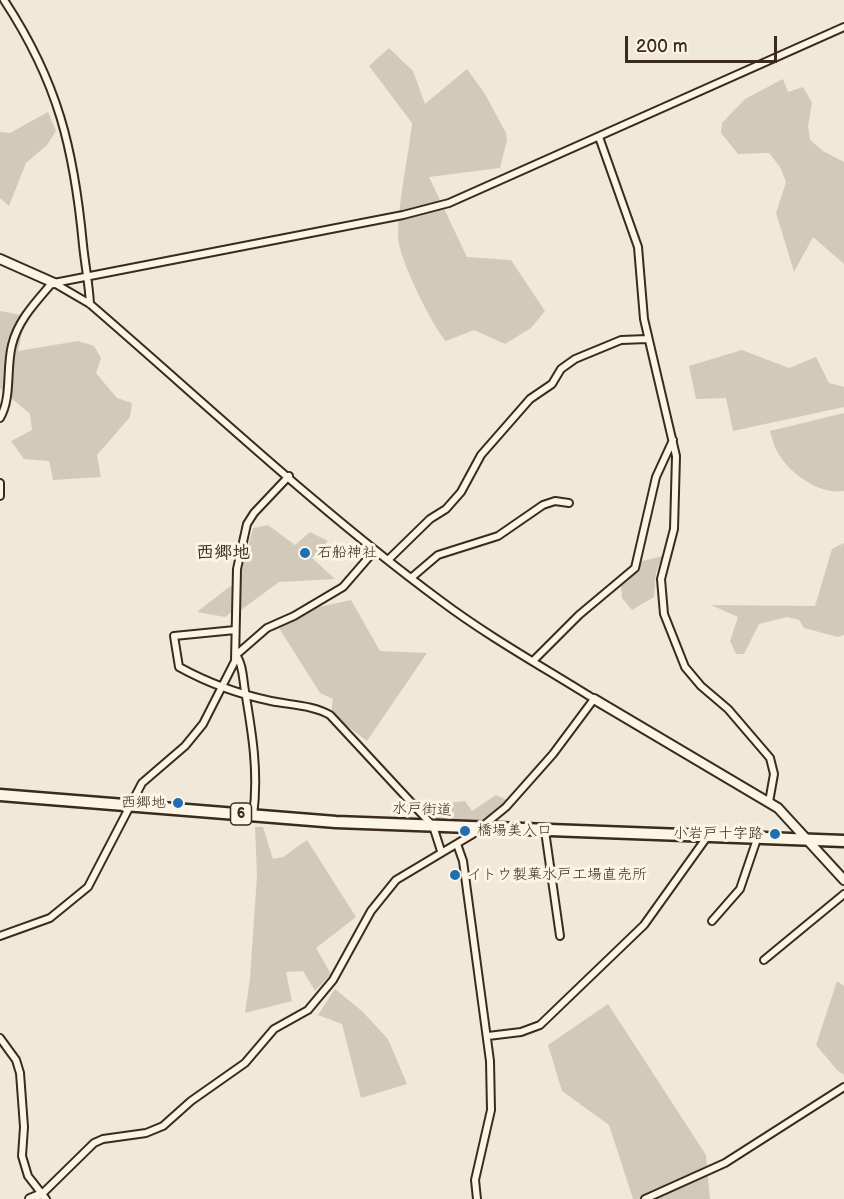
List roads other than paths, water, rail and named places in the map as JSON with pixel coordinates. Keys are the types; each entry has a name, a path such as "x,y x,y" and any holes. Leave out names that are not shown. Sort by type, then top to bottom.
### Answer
{"highway":[{"name":"水戸街道","path":"0,795 253,816 545,831 844,842"}],"street":[{"path":"4,0 28,35 64,122 77,180 89,276 90,304"},
{"path":"0,418 6,402 14,338 21,320 53,283 432,208 477,192 844,27"},
{"path":"599,137 638,247 647,339 676,456 675,516 671,546 661,579 664,614 680,660 688,672 728,709 770,758 774,774 769,802"},
{"path":"0,259 53,283 90,304 375,550 476,626 594,699 769,802 785,814 844,880"},
{"path":"388,560 430,519 446,509 460,492 481,455 530,399 552,384 561,369 575,359 621,340 647,339"},
{"path":"533,661 579,615 635,568 656,477 673,440"},
{"path":"0,936 50,918 88,887 146,778 174,756 197,731 223,688 236,656 237,568 247,524 254,513 289,476"},
{"path":"0,483 0,496"},
{"path":"411,578 438,555 498,536 543,505 555,501 568,503"},
{"path":"236,656 267,628 294,616 343,587 375,550"},
{"path":"235,630 174,636 179,667 223,688 316,709 330,715 433,826 441,851"},
{"path":"236,656 240,663 251,714 255,766 253,816"},
{"path":"30,1199 44,1197 94,1143 103,1139 146,1133 164,1126 191,1101 245,1063 274,1029 308,1010 333,980 371,911 396,880 482,828 523,789 594,699"},
{"path":"545,831 560,936"},
{"path":"488,1036 536,1028 570,998 644,925 707,837"},
{"path":"712,921 741,889 757,839"},
{"path":"457,844 463,861 488,1036 491,1110 475,1180 477,1199"},
{"path":"764,960 844,894"},
{"path":"0,1038 19,1065 24,1127 22,1156 28,1176 44,1197"},
{"path":"645,1199 725,1163 844,1088"}],"place":[{"name":"石船神社","path":"305,553"},
{"name":"西郷地","path":"178,803"},
{"name":"橋場美入口","path":"465,831"},
{"name":"小岩戸十字路","path":"775,834"},
{"name":"イトウ製菓水戸工場直売所","path":"455,875"}],"district":[{"name":"西郷地","path":"223,553"}]}
